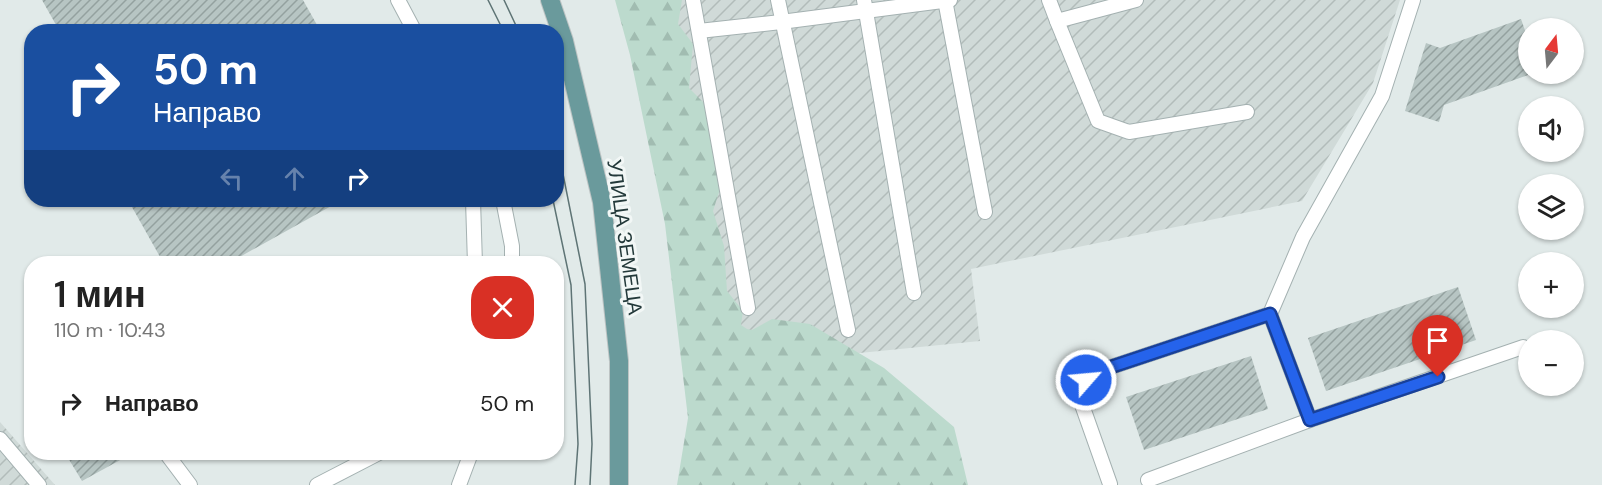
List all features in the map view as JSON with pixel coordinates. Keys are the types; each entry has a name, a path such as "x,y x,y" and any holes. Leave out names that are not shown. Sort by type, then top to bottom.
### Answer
{"main road":[{"name":"УЛИЦА ЗЕМЕЦА","path":"550,0 558,24"},
{"name":"УЛИЦА ЗЕМЕЦА","path":"564,41 602,202 619,361 619,485"}],"lane":[{"path":"398,0 411,24"},
{"path":"693,0 748,308"},
{"path":"778,0 848,330"},
{"path":"699,30 781,22 864,6 947,0 985,212"},
{"path":"1049,0 1098,121 1129,132 1246,112"},
{"path":"1057,21 1136,0"},
{"path":"1310,420 1270,314 1303,237 1382,96 1413,0"},
{"path":"864,6 914,293"},
{"path":"473,207 475,256"},
{"path":"504,207 512,256"},
{"path":"1110,484 1081,402 1086,380 1105,369 1270,314"},
{"path":"1148,480 1310,420 1518,349"},
{"path":"0,439 39,485"},
{"path":"171,460 190,485"},
{"path":"317,485 365,460"},
{"path":"459,485 468,460"}],"shaded area":[{"path":"642,0 1400,0 1373,83 1302,201 971,269 980,341 708,368"},
{"path":"0,422 24,449 24,460 33,460 55,485 0,485"}],"green space":[{"path":"615,0 682,0 678,24 693,44 689,88 707,106 720,189 713,211 724,246 727,291 743,311 741,325 752,330 772,319 810,324 884,368 954,427 968,485 677,485 688,418 665,224 630,55"}],"building":[{"path":"42,0 303,0 316,24 56,24"},
{"path":"1518,20 1518,79 1444,105 1439,122 1405,111 1426,43 1440,48"},
{"path":"132,207 329,207 241,256 160,256"},
{"path":"1458,287 1476,340 1326,391 1308,338"},
{"path":"1251,356 1268,409 1144,450 1126,397"},
{"path":"69,460 120,460 82,481"}],"tram line":[{"path":"488,0 500,24"},
{"path":"504,0 515,24"},
{"path":"564,179 585,284 592,444 590,485"},
{"path":"554,207 571,285 578,444 575,485"}],"route":[{"path":"1086,380 1105,369 1270,314 1310,420 1438,377"}]}
